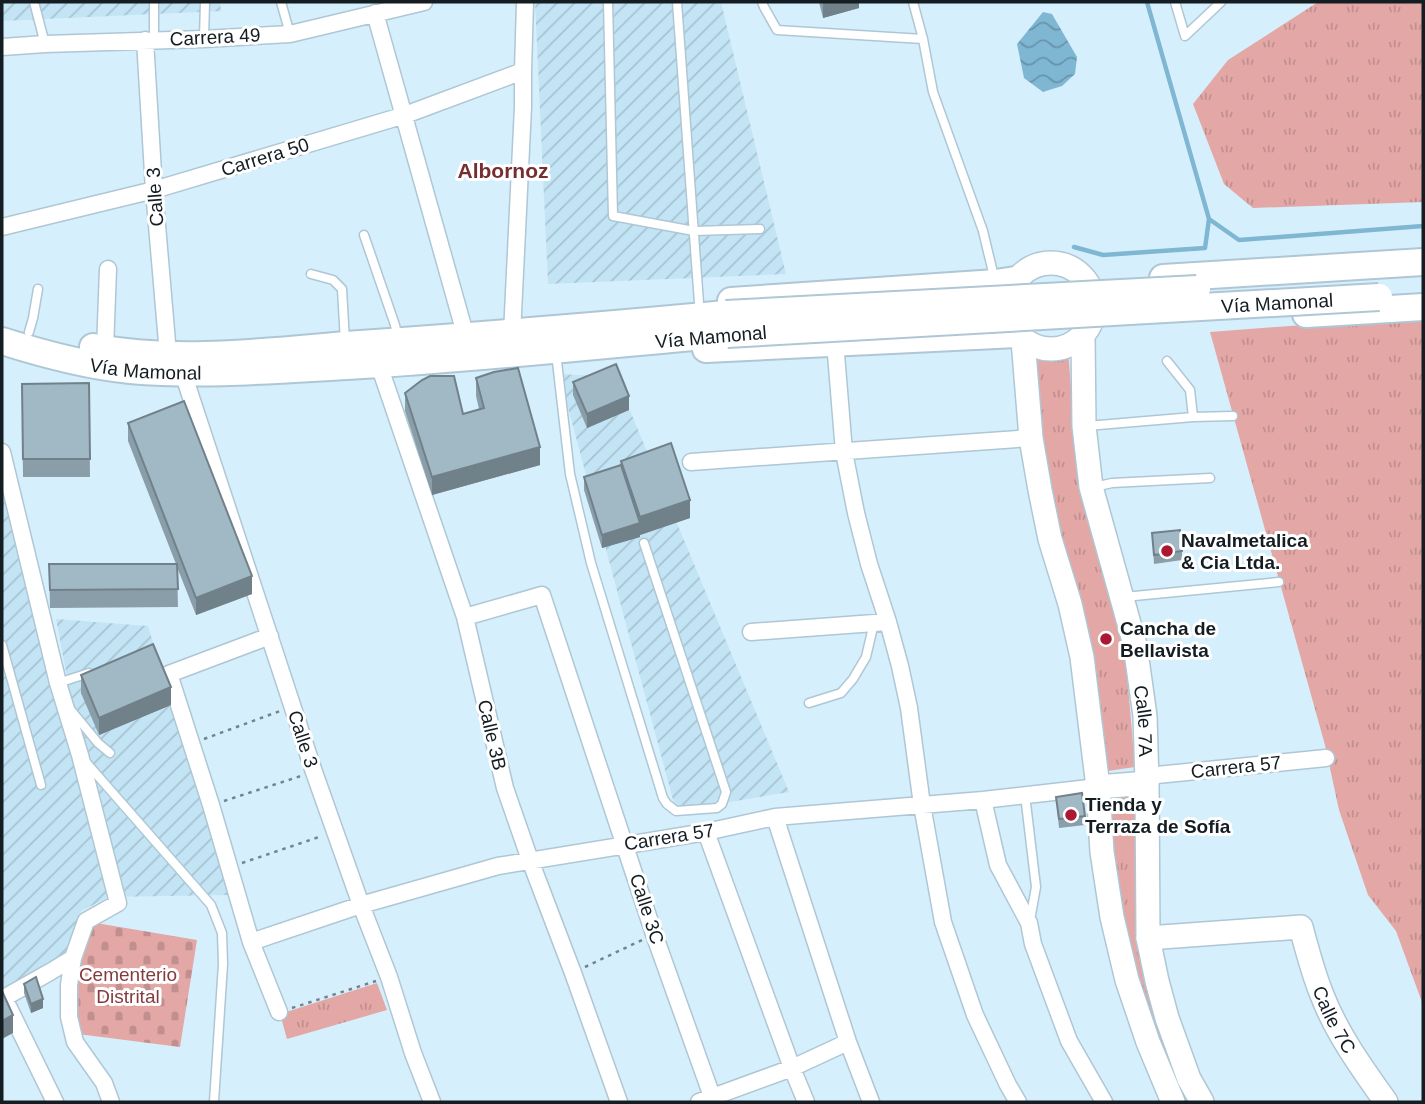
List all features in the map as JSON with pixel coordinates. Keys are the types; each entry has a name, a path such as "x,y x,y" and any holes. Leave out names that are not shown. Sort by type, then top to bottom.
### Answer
{"main road":[{"path":"1087,283 1423,262"},
{"name":"Vía Mamonal","path":"2,341 86,363 129,370 223,354 345,345 512,334 645,332 726,324 1378,288 1423,277"},
{"path":"645,332 699,303 1006,282"},
{"name":"Vía Mamonal","path":"1378,288 1423,295"},
{"path":"1087,330 1423,306"},
{"name":"Vía Mamonal","path":"2,324 215,373 379,365 555,350 645,332"},
{"path":"645,332 699,349 1020,337"}],"street":[{"name":"Carrera 49","path":"2,47 290,34 422,2"},
{"path":"512,334 523,121 525,2"},
{"path":"375,13 466,337"},
{"name":"Calle 3","path":"149,40 154,190 176,363 314,772 432,1102"},
{"name":"Carrera 50","path":"2,227 154,190 405,115 523,71"},
{"path":"1058,263 1069,267 1087,283 1093,296 1094,310 1087,330 1073,344 1047,350 1034,347 1020,337 1011,324 1006,282 1034,266 1058,263"},
{"path":"105,349 108,270"},
{"name":"Calle 7A","path":"1087,330 1084,426 1091,487 1135,645 1145,716 1148,938 1167,1018 1189,1079 1202,1102"},
{"path":"1020,337 1031,438 1040,490 1050,539 1070,604 1082,657 1098,787 1102,852 1112,917 1128,981 1148,1042 1173,1102"},
{"path":"835,342 844,452 881,623 900,666 909,708 922,805 943,922 975,1015 1018,1102"},
{"name":"Calle 3B","path":"379,365 465,617 505,788 619,1102"},
{"path":"691,462 1031,438"},
{"path":"2,452 58,683 80,755 118,903 86,921 73,958 69,985 69,1017 75,1042 104,1083 111,1102"},
{"name":"Calle 3C","path":"465,617 542,595 709,1100"},
{"path":"751,632 881,623"},
{"path":"270,636 169,674 251,942 279,1012"},
{"name":"Carrera 57","path":"1147,779 1325,758"},
{"path":"1098,787 1147,779"},
{"name":"Carrera 57","path":"251,942 361,905 498,866 530,860 706,832 775,817 983,800 1098,787"},
{"path":"983,800 998,865 1029,923 1033,944 1069,1041 1104,1102"},
{"path":"775,817 848,1042 871,1102"},
{"path":"706,832 806,1102"},
{"name":"Calle 7C","path":"1148,938 1301,927 1314,973 1333,1019 1352,1053 1386,1102"},
{"path":"55,1102 3,999 73,958"},
{"path":"709,1100 792,1068 848,1042"}],"lane":[{"path":"34,2 44,44"},
{"path":"149,40 154,2"},
{"path":"204,39 205,2"},
{"path":"281,2 290,34"},
{"path":"608,2 613,216 694,231 760,229"},
{"path":"677,2 699,303"},
{"path":"762,2 776,30 923,39"},
{"path":"913,2 933,92 983,231 1006,282"},
{"path":"1175,2 1185,36 1221,2"},
{"path":"364,235 399,342"},
{"path":"311,274 333,280 342,289 345,345"},
{"path":"29,332 38,289"},
{"path":"555,350 570,474 588,550 663,798 676,811 717,808 722,804 726,792 644,543"},
{"path":"1167,360 1190,390 1193,417"},
{"path":"1084,426 1233,416"},
{"path":"1091,487 1210,478"},
{"path":"1121,597 1279,582"},
{"path":"809,704 841,693 866,657 881,623"},
{"path":"2,645 41,785"},
{"path":"58,683 99,669"},
{"path":"66,704 98,743 110,752"},
{"path":"80,755 211,905 222,933 223,964 214,1102"},
{"path":"1024,795 1036,887 1029,923"}],"path":[{"path":"191,743 293,706"},
{"path":"211,805 314,772"},
{"path":"229,867 335,832"},
{"path":"573,973 654,934"},
{"path":"279,1012 389,977"}],"shaded area":[{"path":"2,2 220,2 221,11 2,21"},
{"path":"535,2 721,2 786,274 548,284"},
{"path":"559,374 616,377 789,792 676,811"},
{"path":"2,436 75,719 56,619 148,626 229,895 109,897 81,911 70,958 2,998"}],"green space":[{"path":"1318,2 1423,2 1423,202 1253,208 1224,184 1193,104 1228,60"},
{"path":"1423,316 1423,1005 1396,931 1368,895 1339,810 1325,745 1210,332"},
{"path":"1028,349 1048,355 1068,349 1082,490 1125,651 1135,767 1101,772 1059,551"},
{"name":"Cancha de Bellavista","path":"1112,611 1124,661 1100,667 1088,617"},
{"path":"1137,792 1141,939 1196,1102 1181,1102 1149,1024 1126,943 1103,794"},
{"name":"Cementerio Distrital","path":"78,920 197,940 180,1047 70,1033 65,982"},
{"path":"377,983 387,1010 287,1039 280,1014"}],"water":[{"path":"1043,12 1052,14 1077,57 1075,74 1062,86 1043,92 1024,78 1017,44"}],"building":[{"path":"616,364 629,396 587,414 573,382"},
{"path":"518,368 540,447 432,477 405,393 430,376 454,376 463,414 484,408 476,378"},
{"path":"89,383 90,459 23,459 22,384"},
{"path":"184,401 252,576 196,598 128,423"},
{"path":"671,443 690,500 640,517 621,461"},
{"path":"621,465 640,523 602,535 584,477"},
{"path":"1180,530 1182,551 1154,555 1152,533"},
{"path":"49,564 177,564 178,589 50,590"},
{"path":"153,644 171,687 99,718 81,675"},
{"path":"1082,793 1085,816 1059,819 1056,797"},
{"path":"36,977 43,999 31,1004 24,984"},
{"path":"2,991 13,1015 2,1021"}],"waterway":[{"path":"1074,247 1103,255 1205,248 1209,219 1147,2"},
{"path":"1209,219 1239,240 1423,226"}],"place":[{"name":"Navalmetalica & Cia Ltda.","path":"1167,551"},
{"name":"Cancha de Bellavista","path":"1106,639"},
{"name":"Tienda y Terraza de Sofía","path":"1071,815"}],"district":[{"name":"Albornoz","path":"503,170"}]}
